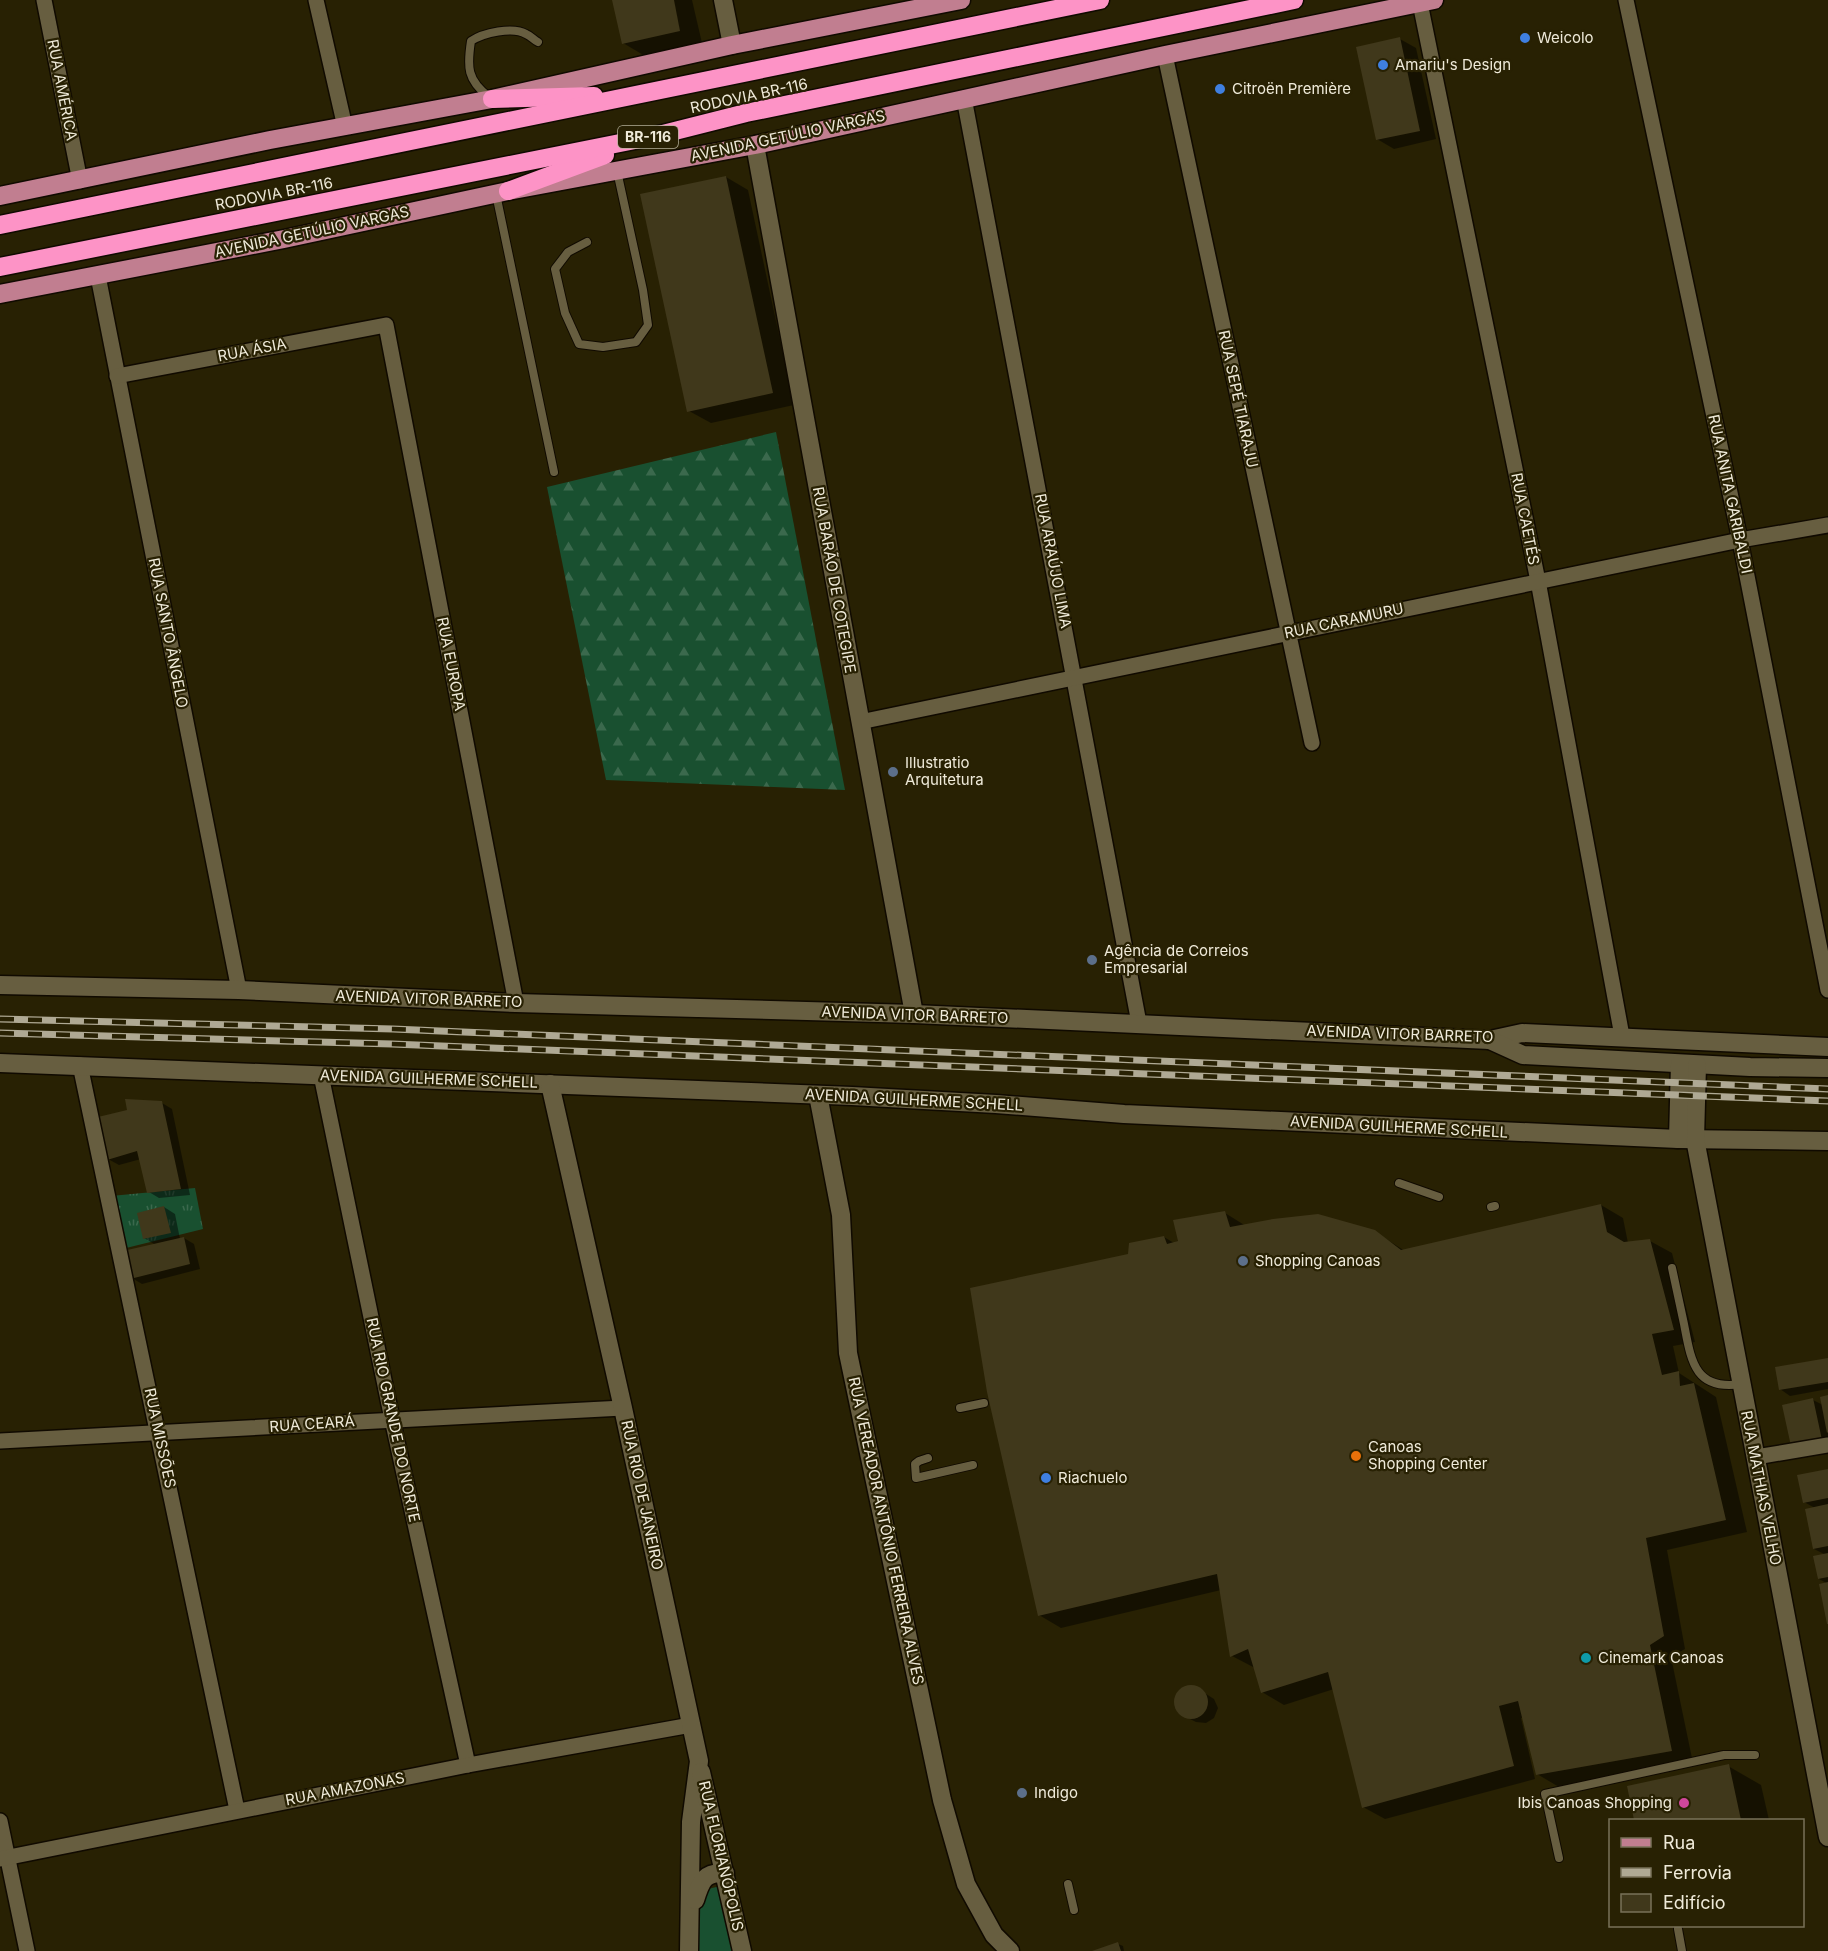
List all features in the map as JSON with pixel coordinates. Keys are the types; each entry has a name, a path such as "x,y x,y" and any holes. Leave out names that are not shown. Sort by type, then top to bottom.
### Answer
{"highway":[{"name":"RODOVIA BR-116","path":"0,225 1100,0"},
{"name":"RODOVIA BR-116","path":"0,267 655,136 746,113 1294,0"},
{"path":"492,99 644,94"},
{"name":"BR-116","path":"502,193 655,136"}],"main road":[{"path":"723,0 732,45"},
{"path":"0,196 270,140 492,99 732,45 961,0"},
{"name":"AVENIDA GETÚLIO VARGAS","path":"0,294 502,193 756,145 1165,55 1427,2"},
{"name":"RUA BARÃO DE COTEGIPE","path":"756,145 914,1014"},
{"name":"AVENIDA VITOR BARRETO","path":"0,985 239,990 516,1003 914,1014 1490,1040 1522,1033 1828,1047"},
{"path":"1490,1040 1522,1055 1689,1064 1828,1068"},
{"name":"AVENIDA GUILHERME SCHELL","path":"0,1064 80,1065 818,1095 996,1104 1124,1114 1687,1139 1828,1142"},
{"name":"RUA MATHIAS VELHO","path":"1689,1064 1687,1139 1742,1384 1828,1837"},
{"name":"RUA RIO DE JANEIRO","path":"550,1084 699,1761 691,1822 689,1951"},
{"name":"RUA VEREADOR ANTÔNIO FERREIRA ALVES","path":"818,1095 841,1215 848,1353 942,1800 966,1884 994,1935 1010,1951"},
{"name":"RUA FLORIANÓPOLIS","path":"699,1761 742,1951"},
{"name":"RUA RIO DE JANEIRO","path":"691,1910 700,1884 707,1875 715,1872 726,1873"}],"street":[{"name":"RUA AMÉRICA","path":"44,0 80,181"},
{"path":"316,0 345,127"},
{"name":"RUA ANITA GARIBALDI","path":"1626,0 1740,540 1828,990"},
{"name":"RUA CAETÉS","path":"1427,2 1622,1036"},
{"name":"RUA SEPÉ TIARAJU","path":"1165,55 1312,742"},
{"name":"RUA ARAÚJO LIMA","path":"964,98 1139,1023"},
{"name":"RUA SANTO ÂNGELO","path":"98,276 239,990"},
{"name":"RUA ÁSIA","path":"117,376 386,325"},
{"name":"RUA EUROPA","path":"386,325 516,1003"},
{"name":"RUA CARAMURU","path":"860,722 1538,581 1740,540 1828,525"},
{"name":"RUA MISSÕES","path":"80,1065 237,1810"},
{"name":"RUA RIO GRANDE DO NORTE","path":"321,1075 392,1419 468,1765"},
{"name":"RUA CEARÁ","path":"0,1441 623,1408"},
{"path":"1756,1457 1828,1444"},
{"name":"RUA AMAZONAS","path":"4,1858 468,1765 691,1725"},
{"path":"0,1821 4,1858 27,1951"}],"lane":[{"path":"492,99 475,86 471,76 469,54 471,41 481,34 515,31 525,32 538,42"},
{"path":"587,242 568,252 555,269 565,313 579,344 603,346 636,342 648,325 643,290 617,171"},
{"path":"502,193 554,472"},
{"path":"1399,1183 1439,1197"},
{"path":"1672,1268 1692,1362 1704,1378 1726,1386 1742,1384"},
{"path":"960,1408 984,1403"},
{"path":"928,1458 915,1464 916,1478 973,1465"},
{"path":"1559,1858 1545,1794 1724,1755 1755,1755"},
{"path":"1068,1884 1074,1910"},
{"path":"1678,1929 1682,1951"}],"green space":[{"path":"776,432 845,790 606,780 547,487"},
{"path":"195,1188 203,1229 122,1249 111,1196"},
{"path":"725,1885 736,1951 697,1951 699,1891"}],"building":[{"path":"612,0 674,0 680,31 622,44"},
{"path":"1400,37 1420,131 1376,140 1356,47"},
{"path":"726,176 773,393 687,412 640,194"},
{"path":"125,1099 162,1101 181,1189 147,1193 137,1151 107,1160 98,1117 127,1110"},
{"name":"Canoas Shopping Center","path":"1601,1204 1607,1232 1624,1242 1650,1239 1674,1330 1652,1334 1662,1375 1679,1371 1680,1386 1694,1383 1726,1520 1646,1538 1664,1636 1650,1645 1672,1751 1536,1775 1518,1701 1499,1706 1514,1766 1362,1808 1328,1672 1261,1693 1248,1649 1230,1657 1217,1574 1038,1616 987,1392 970,1288 1128,1254 1129,1243 1164,1236 1167,1244 1178,1241 1173,1220 1225,1211 1230,1227 1318,1214 1375,1230 1401,1250"},
{"path":"164,1206 171,1233 143,1239 137,1213"},
{"path":"184,1237 190,1264 130,1279 123,1251"},
{"path":"1828,1358 1828,1382 1779,1390 1775,1367"},
{"path":"1828,1395 1828,1432 1827,1433 1820,1397"},
{"path":"1813,1398 1822,1440 1791,1446 1782,1405"},
{"path":"1828,1469 1828,1498 1803,1503 1797,1475"},
{"path":"1828,1504 1828,1546 1813,1549 1805,1509"},
{"path":"1828,1553 1828,1577 1818,1579 1813,1556"},
{"path":"1828,1582 1828,1624 1827,1624 1819,1584"},
{"path":"1191,1685 1203,1690 1208,1702 1203,1714 1191,1719 1179,1714 1174,1702 1179,1690"},
{"name":"Ibis Canoas Shopping","path":"1729,1764 1741,1819 1634,1819 1627,1786"},
{"path":"1118,1942 1121,1951 1092,1951"}],"railway":[{"path":"0,1019 393,1029 1828,1089"},
{"path":"0,1033 392,1044 1828,1101"}],"place":[{"name":"Weicolo","path":"1525,38"},
{"name":"Amariu's Design","path":"1383,65"},
{"name":"Citroën Première","path":"1220,89"},
{"name":"Illustratio Arquitetura","path":"893,772"},
{"name":"Agência de Correios Empresarial","path":"1092,960"},
{"name":"Shopping Canoas","path":"1243,1261"},
{"name":"Canoas Shopping Center","path":"1356,1456"},
{"name":"Riachuelo","path":"1046,1478"},
{"name":"Cinemark Canoas","path":"1586,1658"},
{"name":"Indigo","path":"1022,1793"},
{"name":"Ibis Canoas Shopping","path":"1684,1803"}]}
